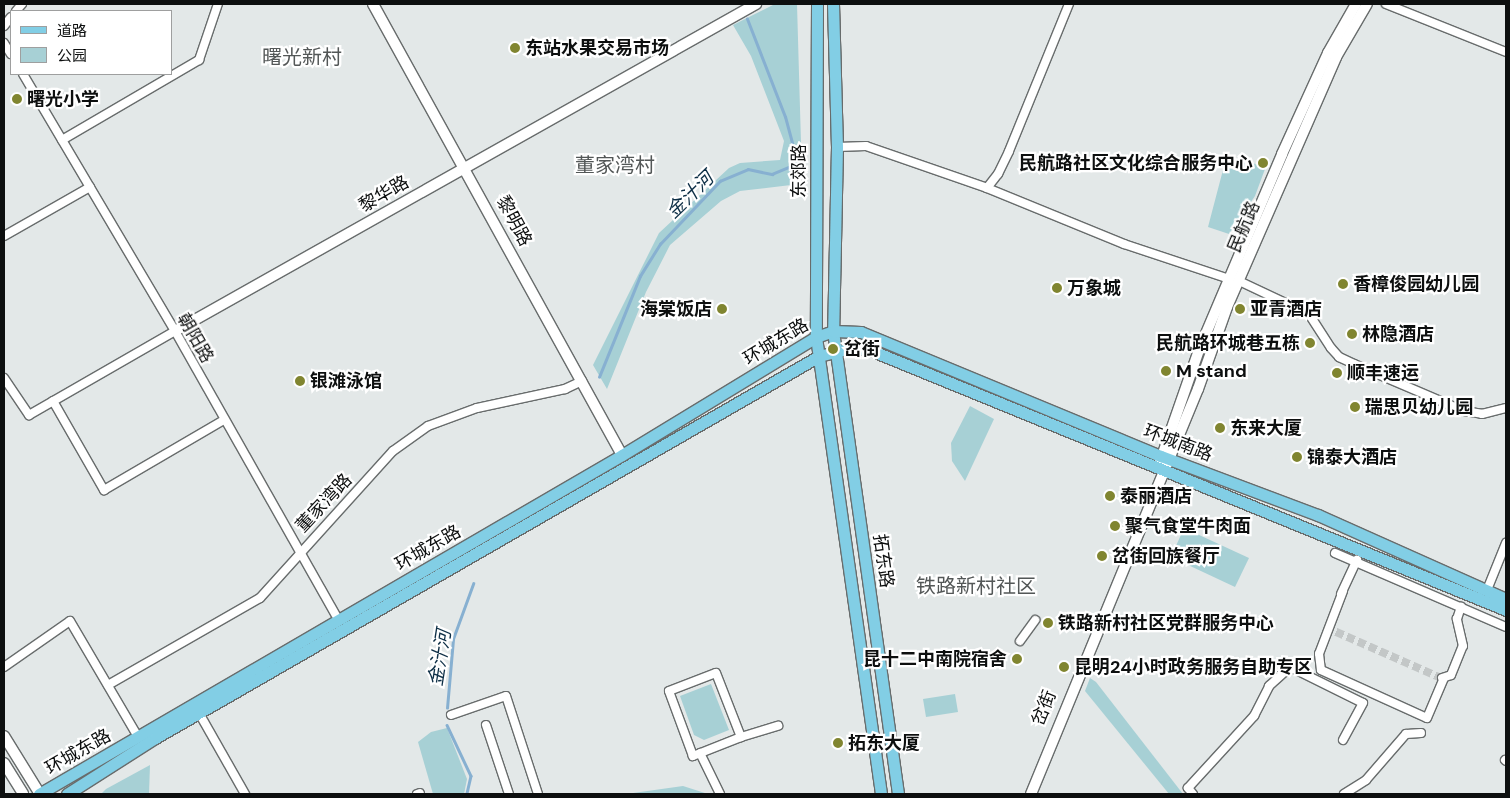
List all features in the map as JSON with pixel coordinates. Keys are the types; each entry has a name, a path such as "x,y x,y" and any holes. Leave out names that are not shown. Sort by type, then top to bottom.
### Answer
{"main road":[{"name":"东郊路","path":"816,337 817,4"},
{"path":"833,4 837,147 834,331"},
{"name":"环城东路","path":"40,794 622,455 816,337 834,331"},
{"name":"拓东路","path":"834,331 835,350 898,794"},
{"name":"环城南路","path":"834,331 861,332 1361,550 1506,610"},
{"name":"拓东路","path":"816,337 881,794"},
{"name":"环城南路","path":"835,350 859,347 870,350 1163,463 1318,515 1506,599"},
{"name":"环城东路","path":"67,794 199,713 819,356 835,350"}],"street":[{"path":"62,140 200,60 218,4"},
{"name":"黎明路","path":"373,4 465,166 622,455"},
{"name":"黎华路","path":"4,378 29,415 465,166 756,4"},
{"path":"987,188 998,174 1009,151 1069,4"},
{"name":"民航路","path":"1163,463 1234,280 1328,53 1356,4"},
{"name":"民航路","path":"1234,280 1336,57 1367,4"},
{"path":"1386,4 1506,52"},
{"name":"朝阳路","path":"24,75 175,331 338,620"},
{"path":"837,147 866,146 987,188 1124,244 1234,280 1308,314 1330,348 1339,357 1464,411 1482,414 1506,408"},
{"path":"4,236 90,187"},
{"name":"董家湾路","path":"108,685 252,604 393,451 428,426 477,408 564,389 582,381"},
{"path":"53,401 104,490 224,420"},
{"name":"岔街","path":"1025,794 1163,463"},
{"name":"岔街","path":"1031,794 1163,463"},
{"path":"1487,590 1506,543"},
{"path":"1325,627 1361,550"},
{"path":"1335,553 1506,626"},
{"path":"1343,591 1319,654 1321,670 1427,718 1443,678 1452,676 1463,646 1456,619 1461,607"},
{"path":"1020,641 1035,620"},
{"path":"4,667 70,621 138,737"},
{"path":"1193,794 1188,788 1254,716 1269,686 1290,666 1363,703 1344,740"},
{"path":"741,737 716,673 668,692 693,756 741,737 778,726"},
{"path":"451,715 506,696 538,794"},
{"path":"199,713 245,794"},
{"path":"486,725 509,794"},
{"path":"1344,794 1366,780 1406,734 1421,733"},
{"path":"4,736 40,794"},
{"path":"700,753 720,794"},
{"path":"4,763 23,794"}],"green space":[{"path":"775,4 797,4 802,178 791,185 740,191 721,201 670,245 646,292 607,389 593,365 659,233 729,168 740,163 780,160 784,141 751,56 733,25"},
{"path":"1243,158 1265,169 1255,196 1229,234 1208,227 1224,166 1237,171"},
{"path":"970,406 994,419 965,481 952,461 951,443"},
{"path":"1184,528 1249,558 1235,587 1171,557"},
{"path":"1090,678 1096,682 1183,794 1169,794 1085,691"},
{"path":"711,684 729,730 704,740 694,735 680,696"},
{"path":"955,694 958,712 926,717 923,699"},
{"path":"447,728 467,779 464,794 433,794 418,742 431,732"},
{"path":"150,765 149,794 101,794 106,789"},
{"path":"683,786 708,794 626,794"}],"waterway":[{"name":"金汁河","path":"599,377 640,276 660,244 720,181 748,169 772,174 793,165 795,154 785,117 747,19"},
{"name":"金汁河","path":"447,708 453,639 473,584"},
{"name":"金汁河","path":"447,725 471,776 467,794"}],"tunnel":[{"path":"1325,627 1441,678"}],"place":[{"name":"东站水果交易市场","path":"515,48"},
{"name":"曙光小学","path":"17,99"},
{"name":"民航路社区文化综合服务中心","path":"1263,163"},
{"name":"香樟俊园幼儿园","path":"1343,284"},
{"name":"万象城","path":"1057,288"},
{"name":"海棠饭店","path":"722,309"},
{"name":"亚青酒店","path":"1240,309"},
{"name":"林隐酒店","path":"1352,334"},
{"name":"民航路环城巷五栋","path":"1310,343"},
{"name":"岔街","path":"833,349"},
{"name":"M stand","path":"1166,371"},
{"name":"顺丰速运","path":"1337,373"},
{"name":"银滩泳馆","path":"300,381"},
{"name":"瑞思贝幼儿园","path":"1355,407"},
{"name":"东来大厦","path":"1220,428"},
{"name":"锦泰大酒店","path":"1297,457"},
{"name":"泰丽酒店","path":"1110,496"},
{"name":"聚气食堂牛肉面","path":"1115,526"},
{"name":"岔街回族餐厅","path":"1102,556"},
{"name":"铁路新村社区党群服务中心","path":"1048,623"},
{"name":"昆十二中南院宿舍","path":"1017,659"},
{"name":"昆明24小时政务服务自助专区","path":"1064,667"},
{"name":"拓东大厦","path":"838,743"}],"district":[{"name":"曙光新村","path":"302,57"},
{"name":"董家湾村","path":"615,165"},
{"name":"铁路新村社区","path":"976,586"}]}
